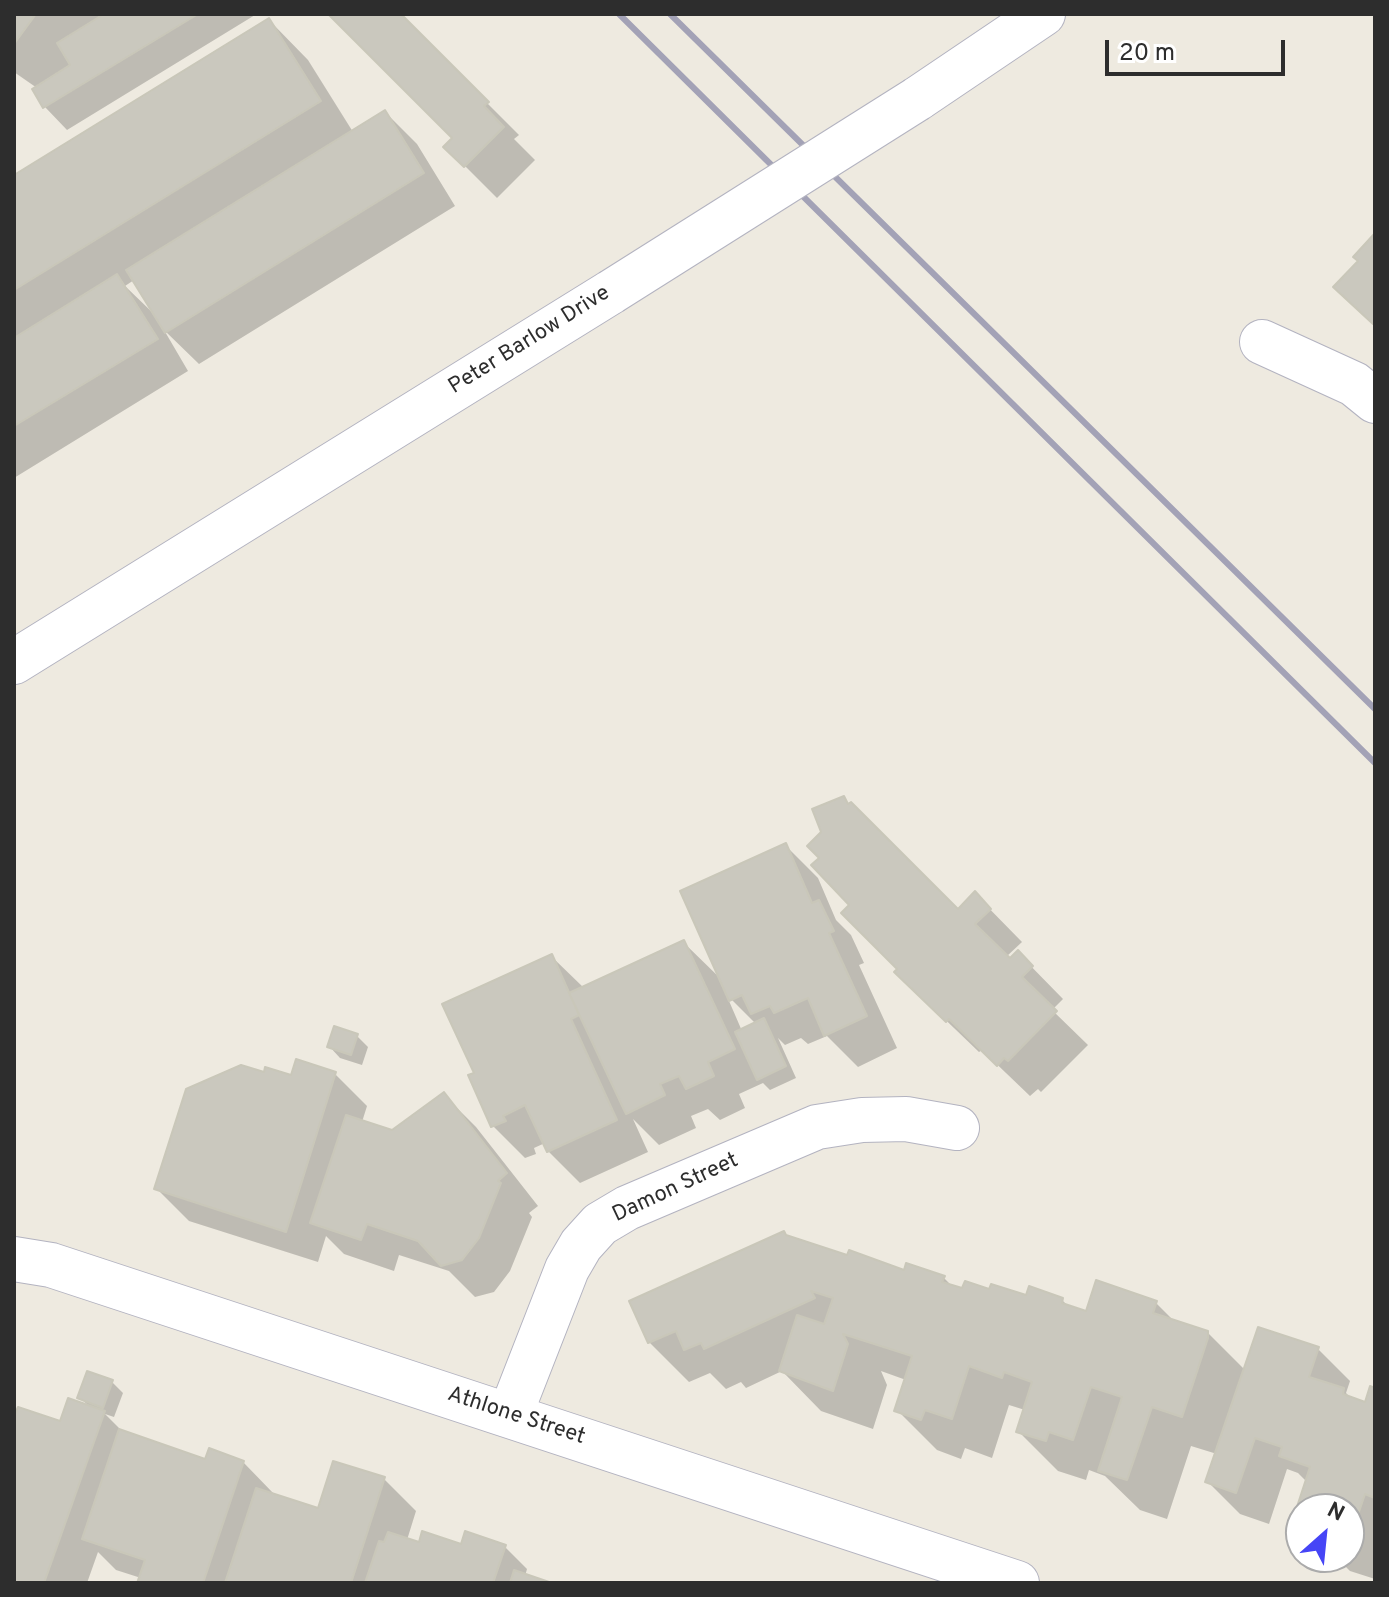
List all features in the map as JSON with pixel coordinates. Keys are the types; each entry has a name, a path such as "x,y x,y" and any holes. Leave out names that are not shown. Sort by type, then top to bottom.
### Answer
{"street":[{"name":"Peter Barlow Drive","path":"14,662 611,292 917,99 1043,14"},
{"path":"1262,342 1354,384 1375,401"},
{"name":"Damon Street","path":"510,1415 567,1269 581,1245 600,1224 627,1208 817,1127 862,1120 906,1119 957,1128"},
{"name":"Athlone Street","path":"14,1259 51,1265 1017,1583"}],"building":[{"path":"14,14 36,14 14,44"},
{"path":"104,14 198,14 43,108 32,89 70,65 57,43"},
{"path":"328,14 401,14 489,102 484,106 504,127 464,167 443,147 452,138"},
{"path":"269,18 321,101 14,290 14,175"},
{"path":"385,110 424,173 165,333 126,270"},
{"path":"1375,233 1373,324 1333,287 1358,261 1353,257"},
{"path":"117,274 158,339 14,426 14,338"},
{"path":"844,796 848,804 851,802 958,909 975,891 991,909 975,924 1010,958 1018,950 1033,966 1022,977 1057,1011 1008,1061 1004,1058 997,1066 894,972 897,969 841,913 849,905 811,865 819,858 807,846 821,832 812,809"},
{"path":"786,843 812,903 819,900 834,931 829,933 867,1016 824,1036 808,998 774,1013 770,1006 751,1014 742,995 729,1001 680,891"},
{"path":"684,940 735,1049 708,1062 714,1076 686,1089 679,1076 660,1084 665,1095 626,1114 569,993"},
{"path":"552,954 579,1015 571,1019 617,1120 547,1152 525,1105 503,1116 506,1121 491,1127 468,1075 474,1073 442,1004"},
{"path":"764,1018 786,1066 757,1080 735,1032"},
{"path":"334,1026 358,1034 351,1055 327,1047"},
{"path":"296,1059 336,1072 286,1232 154,1189 186,1089 241,1065 264,1072 265,1067 291,1075"},
{"path":"444,1092 507,1173 498,1181 501,1183 479,1238 462,1260 441,1266 418,1241 367,1224 361,1240 310,1223 346,1115 392,1130"},
{"path":"784,1231 786,1235 847,1255 849,1250 904,1270 906,1263 945,1276 942,1282 962,1288 965,1281 989,1289 991,1284 1026,1295 1029,1286 1063,1298 1062,1303 1086,1311 1096,1280 1157,1301 1153,1313 1208,1331 1182,1417 1152,1407 1127,1480 1098,1471 1122,1397 1091,1387 1073,1440 1049,1432 1046,1441 1016,1432 1032,1382 1004,1372 1002,1378 969,1366 952,1419 925,1410 921,1420 894,1411 912,1356 843,1334 848,1344 833,1391 779,1371 797,1315 824,1324 833,1298 811,1291 815,1298 704,1349 701,1343 684,1350 676,1331 648,1343 629,1301"},
{"path":"1258,1327 1319,1347 1309,1377 1344,1388 1343,1394 1365,1402 1370,1386 1375,1388 1375,1498 1365,1493 1302,1493 1310,1467 1279,1456 1282,1447 1255,1438 1236,1493 1205,1482"},
{"path":"87,1371 113,1380 103,1408 77,1398"},
{"path":"68,1398 105,1411 44,1583 14,1583 14,1416 18,1407 60,1421"},
{"path":"119,1429 205,1459 209,1448 244,1461 203,1583 137,1583 145,1560 82,1539"},
{"path":"333,1461 385,1477 351,1583 225,1583 256,1488 318,1508"},
{"path":"422,1531 461,1544 465,1531 506,1545 493,1583 365,1583 379,1541 384,1542 388,1532 419,1542"},
{"path":"514,1570 552,1583 510,1583"}],"railway":[{"path":"619,14 1375,763"},
{"path":"670,14 1375,709"}]}
